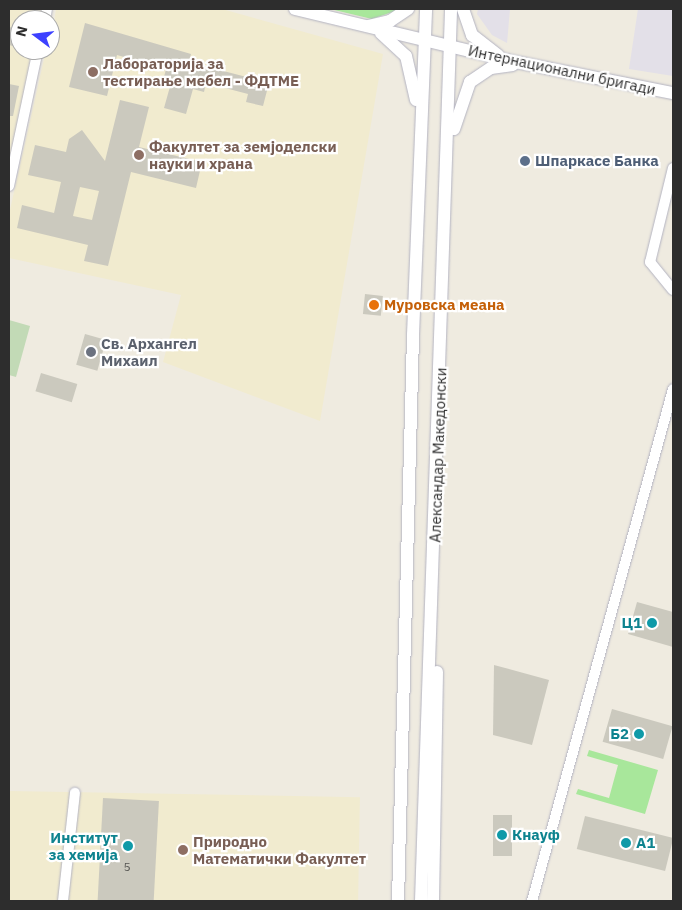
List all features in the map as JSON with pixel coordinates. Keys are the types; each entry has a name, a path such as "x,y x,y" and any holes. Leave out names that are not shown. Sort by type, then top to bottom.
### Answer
{"street":[{"name":"Интернационални бригади","path":"295,9 378,31 509,61 673,93"},
{"path":"364,27 390,20 408,9"},
{"name":"Александар Македонски","path":"398,901 420,125 426,9"},
{"name":"Александар Македонски","path":"421,901 431,653 451,9"},
{"path":"463,9 472,35 509,61"},
{"path":"378,31 410,62 420,125"},
{"path":"9,186 36,60"},
{"path":"447,174 455,121 470,82 491,68 524,64"},
{"path":"673,168 650,262 673,290"},
{"path":"532,901 672,396"},
{"path":"431,653 439,696 433,901"},
{"path":"63,901 75,793"}],"shaded area":[{"path":"9,9 43,9 10,10 10,60 32,60 9,166"},
{"path":"222,9 383,54 320,421 163,362 181,295 9,258 9,214 44,60 60,60 60,10 56,10"},
{"path":"478,9 510,9 507,43 492,35 477,14"},
{"path":"638,9 673,9 673,76 629,69"},
{"name":"Природно Математички Факултет","path":"9,791 360,797 358,901 9,901"}],"green space":[{"path":"330,9 401,9 372,19"},
{"path":"9,320 30,326 16,377 9,375"},
{"path":"589,750 658,770 645,814 576,794 578,789 609,798 618,765 587,756"}],"building":[{"path":"85,23 191,54 189,62 269,83 263,106 246,102 248,94 206,83 204,92 193,89 186,114 164,108 171,83 163,81 166,69 117,55 107,96 69,87"},
{"path":"9,27 10,45 9,45"},
{"path":"9,84 19,86 13,116 9,116"},
{"name":"Факултет за земјоделски науки и храна","path":"120,100 149,107 139,147 202,162 196,188 131,172 108,266 84,261 88,245 17,228 22,205 54,213 61,182 28,175 35,145 66,152 69,139 82,130 105,161","holes":["80,187 99,191 92,220 73,216"]},
{"name":"Муровска меана","path":"365,294 383,296 381,316 363,314"},
{"name":"Св. Архангел Михаил","path":"85,334 106,340 97,371 76,365"},
{"path":"41,373 77,384 72,402 35,391"},
{"name":"Ц1","path":"637,602 673,612 673,647 628,634"},
{"path":"494,665 549,680 532,745 493,735"},
{"name":"Б2","path":"612,709 673,726 663,759 603,742"},
{"name":"Институт за хемија","path":"103,798 159,801 154,901 98,901"},
{"name":"Кнауф","path":"493,815 512,815 512,856 493,856"},
{"name":"А1","path":"585,816 673,838 665,871 577,849"}],"place":[{"name":"Лабораторија за тестирање мебел - ФДТМЕ","path":"93,72"},
{"name":"Факултет за земјоделски науки и храна","path":"139,155"},
{"name":"Шпаркасе Банка","path":"525,161"},
{"name":"Муровска меана","path":"374,305"},
{"name":"Св. Архангел Михаил","path":"91,352"},
{"name":"Ц1","path":"652,623"},
{"name":"Б2","path":"639,734"},
{"name":"Кнауф","path":"502,835"},
{"name":"А1","path":"626,843"},
{"name":"Институт за хемија","path":"128,846"},
{"name":"Природно Математички Факултет","path":"183,850"}]}
